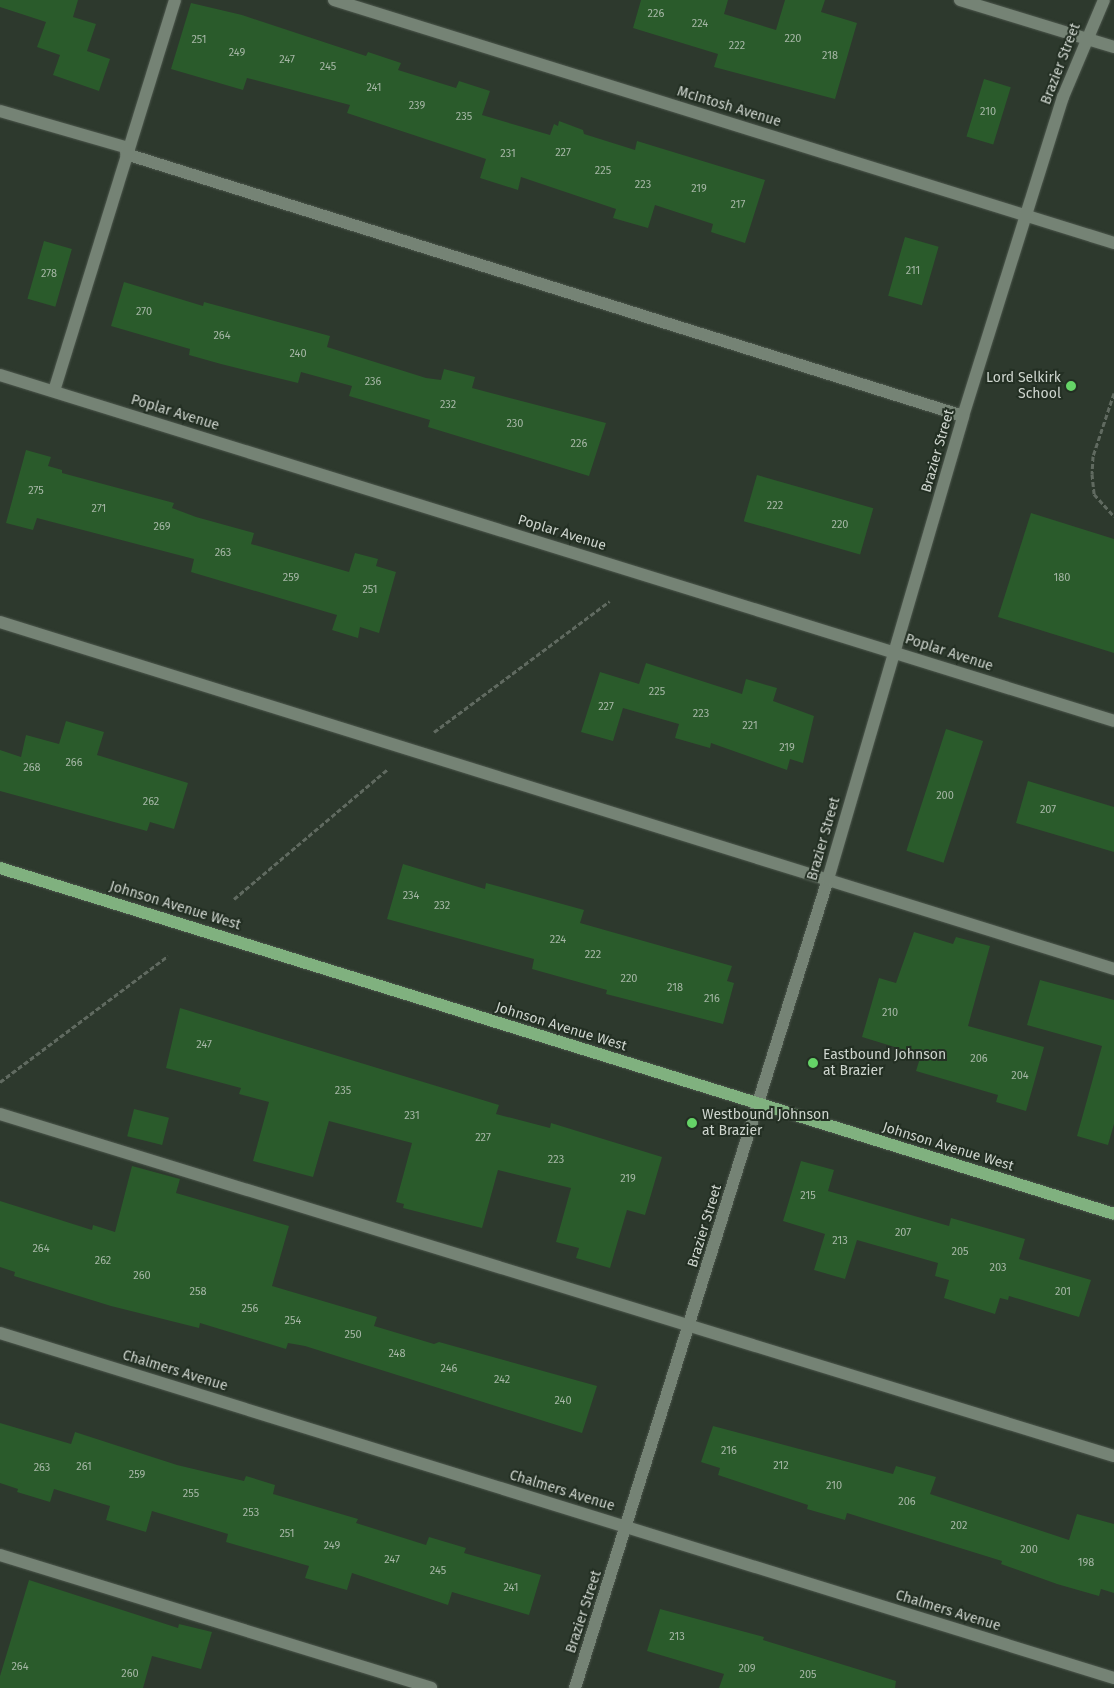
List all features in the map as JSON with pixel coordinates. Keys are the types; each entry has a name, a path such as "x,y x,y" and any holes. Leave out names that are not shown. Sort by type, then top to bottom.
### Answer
{"main road":[{"name":"Johnson Avenue West","path":"0,868 1114,1214"}],"street":[{"path":"54,391 175,0"},
{"name":"McIntosh Avenue","path":"334,0 1114,243"},
{"path":"960,0 1114,48"},
{"name":"Brazier Street","path":"575,1688 828,879 896,652 963,416 1026,215 1085,38 1104,0"},
{"path":"0,110 963,416"},
{"name":"Poplar Avenue","path":"0,375 1114,721"},
{"path":"0,622 1114,969"},
{"path":"0,1114 689,1328 1114,1456"},
{"name":"Chalmers Avenue","path":"0,1333 1114,1678"},
{"path":"0,1555 432,1688"}],"path":[{"path":"1114,392 1094,456 1092,474 1094,494 1114,516"},
{"path":"0,1082 168,956"}],"building":[{"path":"0,0 78,0 73,17 96,24 87,51 110,59 99,91 53,75 60,55 37,47 46,22 0,7"},
{"path":"641,0 728,0 724,14 776,30 785,0 825,0 821,12 857,23 835,99 714,67 718,54 633,28"},
{"path":"191,3 242,15 366,56 368,52 401,63 398,70 456,88 459,81 490,91 482,115 550,135 554,124 558,126 559,121 583,130 584,134 635,150 637,141 765,180 745,243 711,232 713,224 655,205 648,228 613,218 616,209 521,177 518,190 480,178 486,159 347,113 350,105 247,78 243,90 171,69"},
{"path":"984,79 1011,87 993,145 966,136"},
{"path":"905,237 939,247 922,305 888,296"},
{"path":"44,241 72,249 55,307 27,299"},
{"path":"124,282 203,306 204,302 330,336 327,347 426,378 441,380 444,369 475,377 472,388 606,423 589,476 428,427 430,420 349,396 352,386 301,372 298,383 221,364 189,355 190,349 111,326"},
{"path":"26,450 51,457 48,466 62,470 62,473 174,503 172,508 196,517 254,533 251,544 349,572 355,553 378,559 376,566 396,572 379,633 360,627 358,638 332,630 337,615 191,572 194,559 37,518 33,530 6,523"},
{"path":"757,475 873,508 860,554 744,521"},
{"path":"1031,513 1114,539 1114,653 998,617"},
{"path":"646,663 742,694 746,679 777,688 773,701 814,716 803,763 790,759 787,770 711,743 710,748 675,738 679,724 623,708 613,741 581,732 600,672 639,684"},
{"path":"66,721 104,732 97,755 188,783 174,829 150,822 147,831 0,791 0,750 21,757 26,735 59,744"},
{"path":"946,729 983,741 944,863 906,851"},
{"path":"1028,781 1114,807 1114,852 1016,823"},
{"path":"403,864 485,889 486,883 584,910 580,923 732,966 727,981 734,983 723,1024 606,994 607,990 532,969 534,959 387,919"},
{"path":"914,932 953,944 956,937 990,946 968,1026 1044,1047 1026,1111 996,1102 998,1095 916,1071 921,1055 862,1037 879,978 896,983"},
{"path":"1040,980 1114,1000 1114,1124 1108,1145 1077,1136 1102,1046 1027,1025"},
{"path":"180,1008 499,1105 496,1114 550,1128 551,1123 662,1157 645,1215 627,1210 610,1268 576,1258 579,1248 556,1242 571,1188 498,1170 482,1228 403,1208 404,1204 396,1202 412,1143 329,1121 313,1177 253,1161 269,1102 239,1094 241,1088 166,1068"},
{"path":"134,1109 169,1118 162,1145 127,1136"},
{"path":"801,1161 834,1170 828,1191 949,1226 951,1218 1025,1239 1019,1259 1091,1280 1079,1317 1009,1296 1008,1300 1000,1298 995,1314 944,1298 949,1280 935,1276 938,1263 857,1240 845,1279 814,1270 825,1234 783,1221"},
{"path":"132,1166 180,1179 176,1193 289,1226 272,1286 377,1317 374,1326 434,1344 439,1342 597,1386 582,1433 305,1346 288,1343 286,1349 200,1323 199,1328 111,1306 14,1276 15,1272 0,1267 0,1201 92,1230 93,1225 115,1232"},
{"path":"0,1423 71,1444 75,1432 177,1465 244,1481 246,1476 275,1485 273,1494 358,1519 356,1523 426,1545 429,1537 466,1548 464,1553 541,1575 529,1615 452,1592 448,1605 352,1573 347,1590 305,1578 309,1566 226,1542 228,1534 152,1511 146,1532 106,1520 110,1506 54,1489 50,1502 17,1492 18,1489 0,1483"},
{"path":"713,1426 893,1474 896,1466 936,1477 930,1494 1069,1540 1077,1514 1114,1524 1114,1593 1101,1589 1099,1596 1057,1584 1001,1564 1002,1561 847,1513 845,1520 807,1509 808,1505 718,1475 720,1468 701,1462"},
{"path":"29,1580 178,1628 179,1624 212,1632 201,1669 152,1656 143,1688 0,1688 0,1676"},
{"path":"660,1609 764,1637 763,1640 896,1681 895,1688 719,1688 724,1674 647,1651"}],"place":[{"name":"Lord Selkirk School","path":"1071,386"},
{"name":"Eastbound Johnson at Brazier","path":"813,1063"},
{"name":"Westbound Johnson at Brazier","path":"692,1123"}]}
